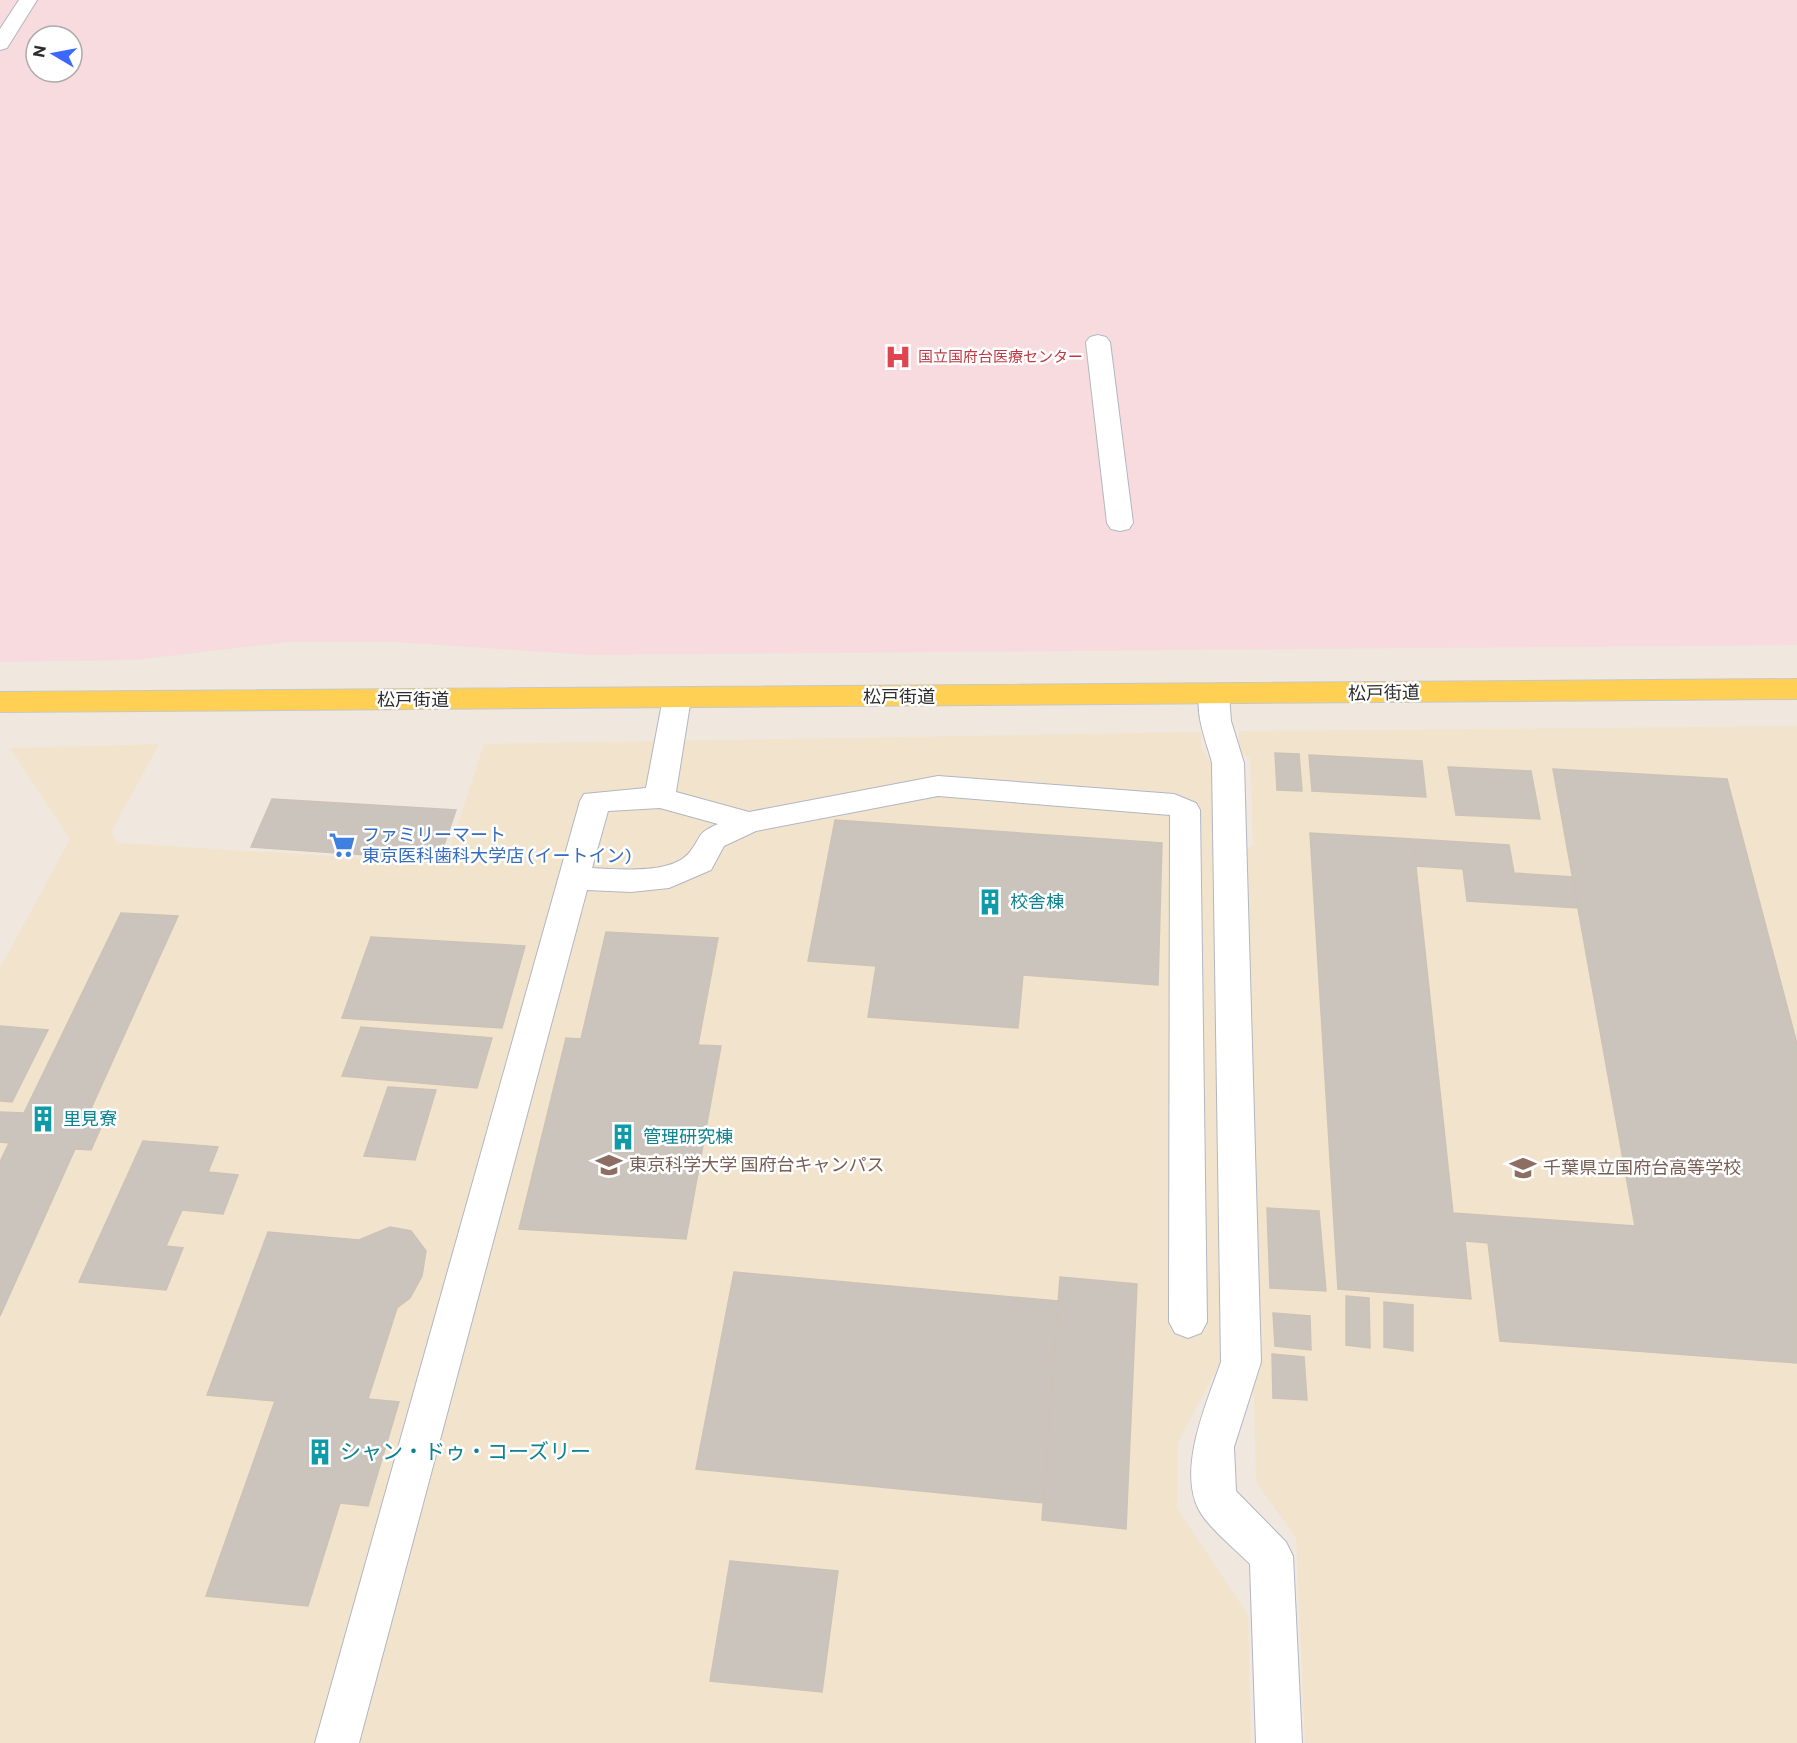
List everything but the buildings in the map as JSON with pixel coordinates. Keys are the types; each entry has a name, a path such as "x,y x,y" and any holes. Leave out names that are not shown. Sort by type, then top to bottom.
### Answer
{"main road":[{"name":"松戸街道","path":"0,702 1797,689"}],"street":[{"path":"1214,694 1216,721 1228,763 1241,1362 1213,1447 1215,1499 1271,1556 1279,1743"}],"lane":[{"path":"0,44 28,0"},
{"path":"1098,342 1120,523"},
{"path":"660,798 677,698"},
{"path":"574,878 631,881 669,877 700,862 712,839 749,822 938,786 1174,804 1185,810 1188,1322"},
{"path":"337,1743 595,801 660,798 749,822"}],"shaded area":[{"name":"国立国府台医療センター","path":"0,0 1797,0 1797,645 588,655 395,642 289,642 135,660 0,662"},
{"name":"千葉県立国府台高等学校","path":"1797,726 1797,1743 1305,1743 1296,1538 1256,1482 1241,854 1253,845 1250,759 1239,751 1239,731"},
{"name":"東京科学大学 国府台キャンパス","path":"1201,732 1201,747 1213,767 1220,1363 1178,1443 1177,1508 1248,1615 1251,1743 0,1743 0,968 70,839 10,748 159,744 111,833 118,843 445,863 484,744"}],"place":[{"name":"国立国府台医療センター","path":"898,357"},
{"name":"ファミリーマート 東京医科歯科大学店 (イートイン)","path":"342,845"},
{"name":"校舎棟","path":"990,902"},
{"name":"里見寮","path":"43,1119"},
{"name":"管理研究棟","path":"623,1137"},
{"name":"東京科学大学 国府台キャンパス","path":"609,1165"},
{"name":"千葉県立国府台高等学校","path":"1523,1168"},
{"name":"シャン・ドゥ・コーズリー","path":"320,1452"}]}
